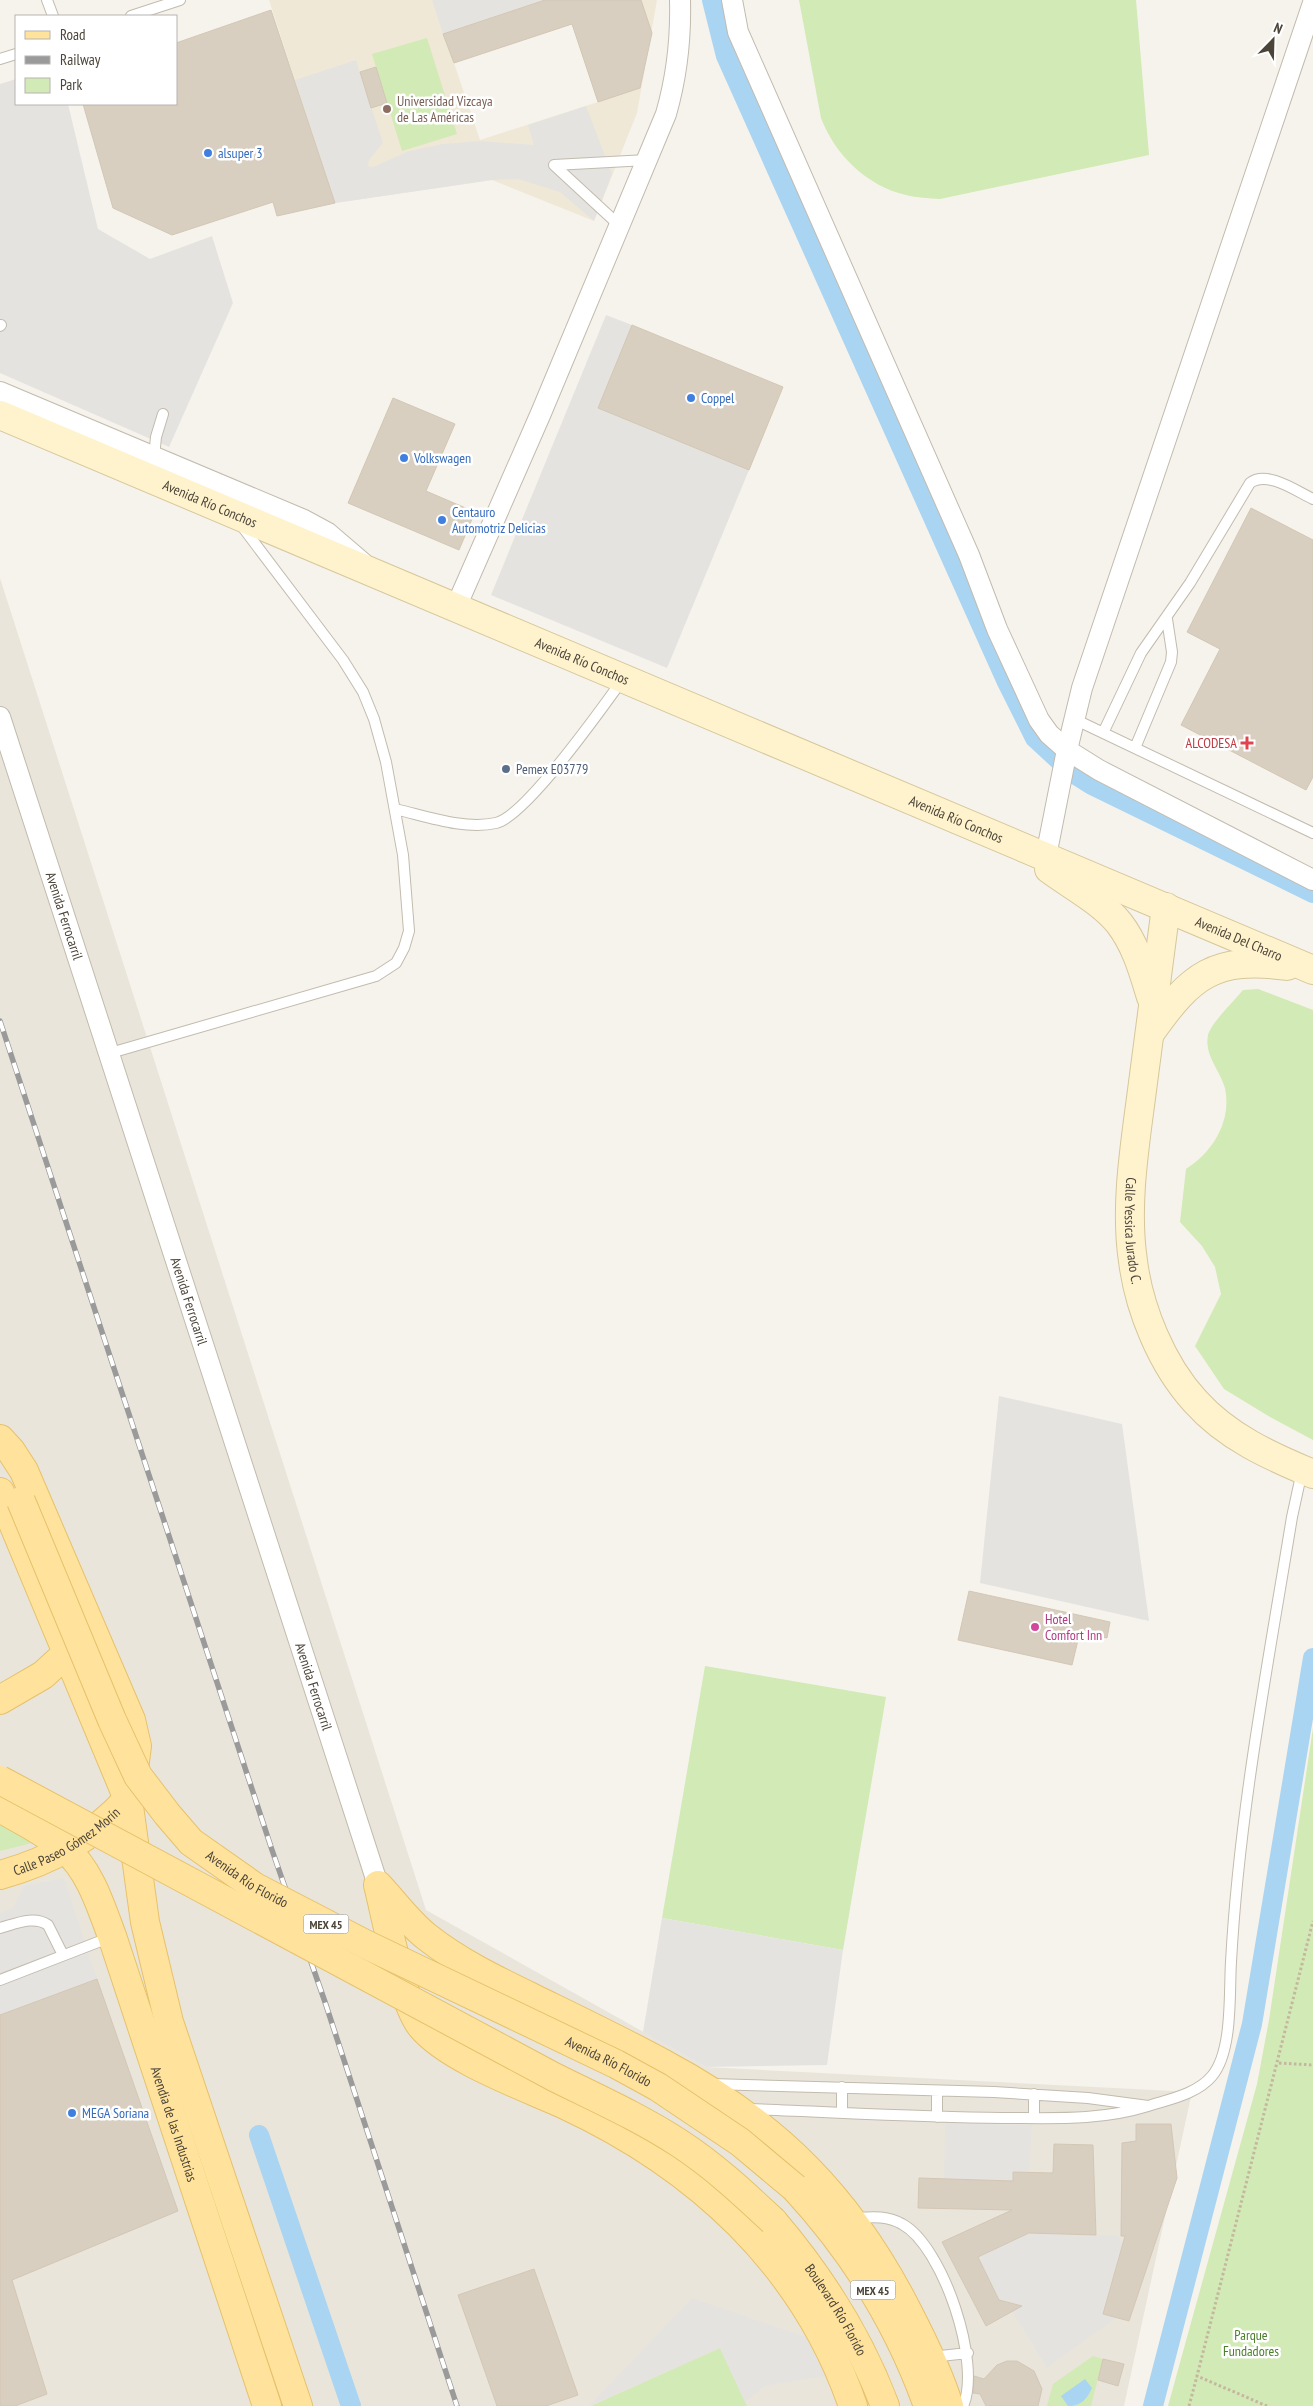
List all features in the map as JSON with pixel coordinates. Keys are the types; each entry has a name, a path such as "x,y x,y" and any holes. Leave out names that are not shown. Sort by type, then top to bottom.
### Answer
{"main road":[{"name":"Avenida Río Conchos","path":"0,415 1166,907"},
{"path":"1019,844 1107,911 1118,922 1137,954 1153,1004"},
{"name":"Calle Yessica Jurado C.","path":"1166,907 1134,1149 1130,1218 1132,1261 1143,1304 1156,1337 1174,1373 1195,1402 1226,1429 1256,1449 1308,1472"},
{"name":"Avenida Del Charro","path":"1166,907 1312,969"},
{"path":"1149,1036 1168,1007 1184,989 1214,969 1244,963 1263,963 1312,969"},
{"path":"0,1440 11,1451 24,1471 131,1720 135,1734 137,1754 128,1799"},
{"name":"MEX 45","path":"0,1450 11,1496"},
{"path":"11,1496 66,1654 128,1799"},
{"name":"Avenida Río Florido","path":"11,1496 138,1776 191,1842 255,1887 367,1946 616,2064 658,2087 740,2142 795,2188 827,2222 861,2269 893,2326 928,2406"},
{"path":"0,1700 43,1675 66,1654"},
{"name":"Avenida Río Florido","path":"0,1780 545,2072 644,2122 680,2144 713,2168 773,2220"},
{"name":"Calle Paseo Gómez Morín","path":"0,1875 48,1860 67,1850 98,1828 128,1799"},
{"name":"Avendia de las Industrias","path":"128,1799 154,1965 169,2022 298,2406"},
{"name":"Avendia de las Industrias","path":"0,1808 43,1832 67,1850 88,1879 112,1936 267,2406"},
{"path":"378,1885 426,1936 449,1954 700,2084 738,2109 796,2156 830,2190 901,2297 930,2357 948,2406"},
{"path":"378,1885 402,1980 420,2024 444,2047 467,2060 581,2112 627,2137 674,2168 717,2202 755,2238 789,2281 823,2335 850,2405"},
{"path":"467,2060 449,2027 445,2005 449,1996 461,1985 489,1976"},
{"name":"Boulevard Río Florido","path":"773,2220 806,2259 833,2301 877,2384 885,2406"}],"street":[{"path":"456,607 648,160 674,87 679,50 680,0"},
{"path":"732,0 738,32 969,554 997,629 1029,702 1049,734 1067,751 1128,786 1313,880"},
{"path":"1046,856 1074,719 1099,638 1313,3"},
{"path":"0,392 304,520 328,533 373,572"},
{"name":"Avenida Ferrocarril","path":"0,717 378,1885"}],"lane":[{"path":"47,0 53,15"},
{"path":"134,15 180,0"},
{"path":"0,60 15,54"},
{"path":"620,226 554,165 648,160"},
{"path":"154,457 158,428 163,414"},
{"path":"1103,733 1136,662 1167,619 1250,482 1256,478 1266,478 1313,499"},
{"path":"108,1054 376,976 396,963 404,948 409,931 403,855 395,809 377,728 363,692 343,660 232,513"},
{"path":"1135,748 1171,662 1172,652 1167,619"},
{"path":"395,809 467,824 497,823 507,818 546,779 624,678"},
{"path":"1074,719 1313,833"},
{"path":"738,2109 937,2116 1086,2118 1121,2114 1192,2092 1212,2076 1222,2058 1227,2033 1232,1940 1241,1844 1292,1517 1308,1472"},
{"path":"0,1928 30,1920 44,1922 48,1925 63,1956"},
{"path":"0,1980 112,1936"},
{"path":"700,2084 1034,2094 1088,2098 1148,2106"},
{"path":"842,2087 842,2113"},
{"path":"937,2091 937,2116"},
{"path":"1034,2094 1034,2118"},
{"path":"850,2218 882,2217 903,2225 911,2231 934,2259 955,2307 968,2353 968,2394 963,2406"},
{"path":"930,2357 968,2353"}],"path":[{"path":"1189,2406 1313,1922"},
{"path":"1278,2063 1313,2066"},
{"path":"1197,2376 1267,2406"}],"shaded area":[{"name":"Universidad Vizcaya de Las Américas","path":"269,0 657,0 637,113 594,221 492,180 335,203","holes":["572,24 598,102 480,140 454,63"]},
{"path":"432,0 545,0 443,34"},
{"path":"356,60 383,143 369,160 368,166 373,167 409,151 443,144 480,141 534,145 528,125 586,106 612,174 594,221 560,192 518,179 492,180 335,203 295,80"},
{"path":"15,79 15,105 68,105 98,229 150,259 212,236 233,303 169,447 0,373 0,84"},
{"path":"606,315 632,325 599,408 749,470 667,668 491,595"},
{"path":"0,578 426,1910 706,2067 1192,2092 1124,2406 0,2406"},
{"path":"999,1396 1122,1424 1149,1621 980,1583"},
{"path":"64,1878 97,1979 0,2015 0,1913 13,1908 24,1886"},
{"path":"662,1918 843,1950 827,2065 706,2067 643,2032"},
{"path":"945,2123 1032,2125 1029,2172 1013,2172 1013,2181 944,2179"},
{"path":"1029,2233 1118,2236 1123,2243 1103,2313 1116,2318 1047,2368 1007,2303 999,2300 978,2257"},
{"path":"692,2298 806,2337 825,2376 765,2386 745,2402 720,2348 589,2406"}],"green space":[{"path":"799,0 1136,0 1149,155 940,199 914,197 892,191 878,184 854,167 827,132 821,118"},
{"path":"427,38 457,134 402,151 372,54"},
{"path":"1258,989 1313,1010 1313,1440 1224,1389 1195,1346 1221,1294 1215,1267 1202,1246 1180,1222 1186,1169 1196,1162 1212,1145 1223,1124 1226,1112 1225,1088 1210,1056 1207,1042 1208,1035 1218,1018 1243,990"},
{"path":"705,1666 886,1697 843,1950 662,1918"},
{"name":"Parque Fundadores","path":"1313,1728 1313,2406 1168,2406 1257,2084 1269,2020"},
{"path":"0,1819 40,1841 0,1851"},
{"path":"720,2348 747,2406 591,2406"},
{"path":"1093,2356 1103,2359 1091,2406 1047,2406 1053,2384"}],"water":[{"path":"1085,2379 1092,2388 1088,2395 1080,2403 1068,2406 1061,2396"}],"building":[{"path":"545,0 641,0 652,33 640,88 598,102 572,24 454,63 443,34"},
{"name":"alsuper 3","path":"271,10 335,203 277,216 273,202 172,235 113,208 83,105 178,105 178,42"},
{"path":"376,67 387,103 371,108 360,72"},
{"name":"Coppel","path":"632,325 783,387 749,470 598,408"},
{"name":"Volkswagen","path":"393,398 455,424 426,491 475,512 459,550 348,503"},
{"name":"ALCODESA","path":"1251,508 1313,540 1313,777 1306,790 1181,725 1220,649 1187,632"},
{"name":"Hotel Comfort Inn","path":"969,1591 1110,1622 1107,1638 1080,1632 1072,1665 958,1640"},
{"name":"MEGA Soriana","path":"97,1979 178,2211 12,2280 47,2394 15,2406 0,2406 0,2015"},
{"path":"1136,2124 1171,2124 1177,2178 1129,2321 1103,2314 1125,2236 1121,2236 1122,2143 1136,2141"},
{"path":"1054,2144 1093,2145 1096,2235 1029,2233 978,2257 999,2300 1022,2306 986,2326 942,2242 1012,2210 918,2208 919,2178 1013,2181 1013,2172 1053,2173"},
{"path":"534,2269 578,2395 546,2406 497,2406 458,2295"},
{"path":"1103,2359 1124,2364 1118,2386 1098,2380"},
{"path":"1007,2361 1017,2361 1034,2371 1042,2389 1038,2406 986,2406 980,2394 973,2393 974,2376 984,2379 997,2365"}],"waterway":[{"path":"712,0 726,56 1006,680 1035,738 1073,773 1092,785 1313,893"},
{"path":"1153,2406 1252,2024 1313,1658"},
{"path":"259,2135 351,2406"}],"railway":[{"path":"0,1021 457,2406"}],"place":[{"name":"Universidad Vizcaya de Las Américas","path":"387,109"},
{"name":"alsuper 3","path":"208,153"},
{"name":"Coppel","path":"691,398"},
{"name":"Volkswagen","path":"404,458"},
{"name":"Centauro Automotriz Delicias","path":"442,520"},
{"name":"ALCODESA","path":"1247,743"},
{"name":"Pemex E03779","path":"506,769"},
{"name":"Hotel Comfort Inn","path":"1035,1627"},
{"name":"MEGA Soriana","path":"72,2113"}]}
